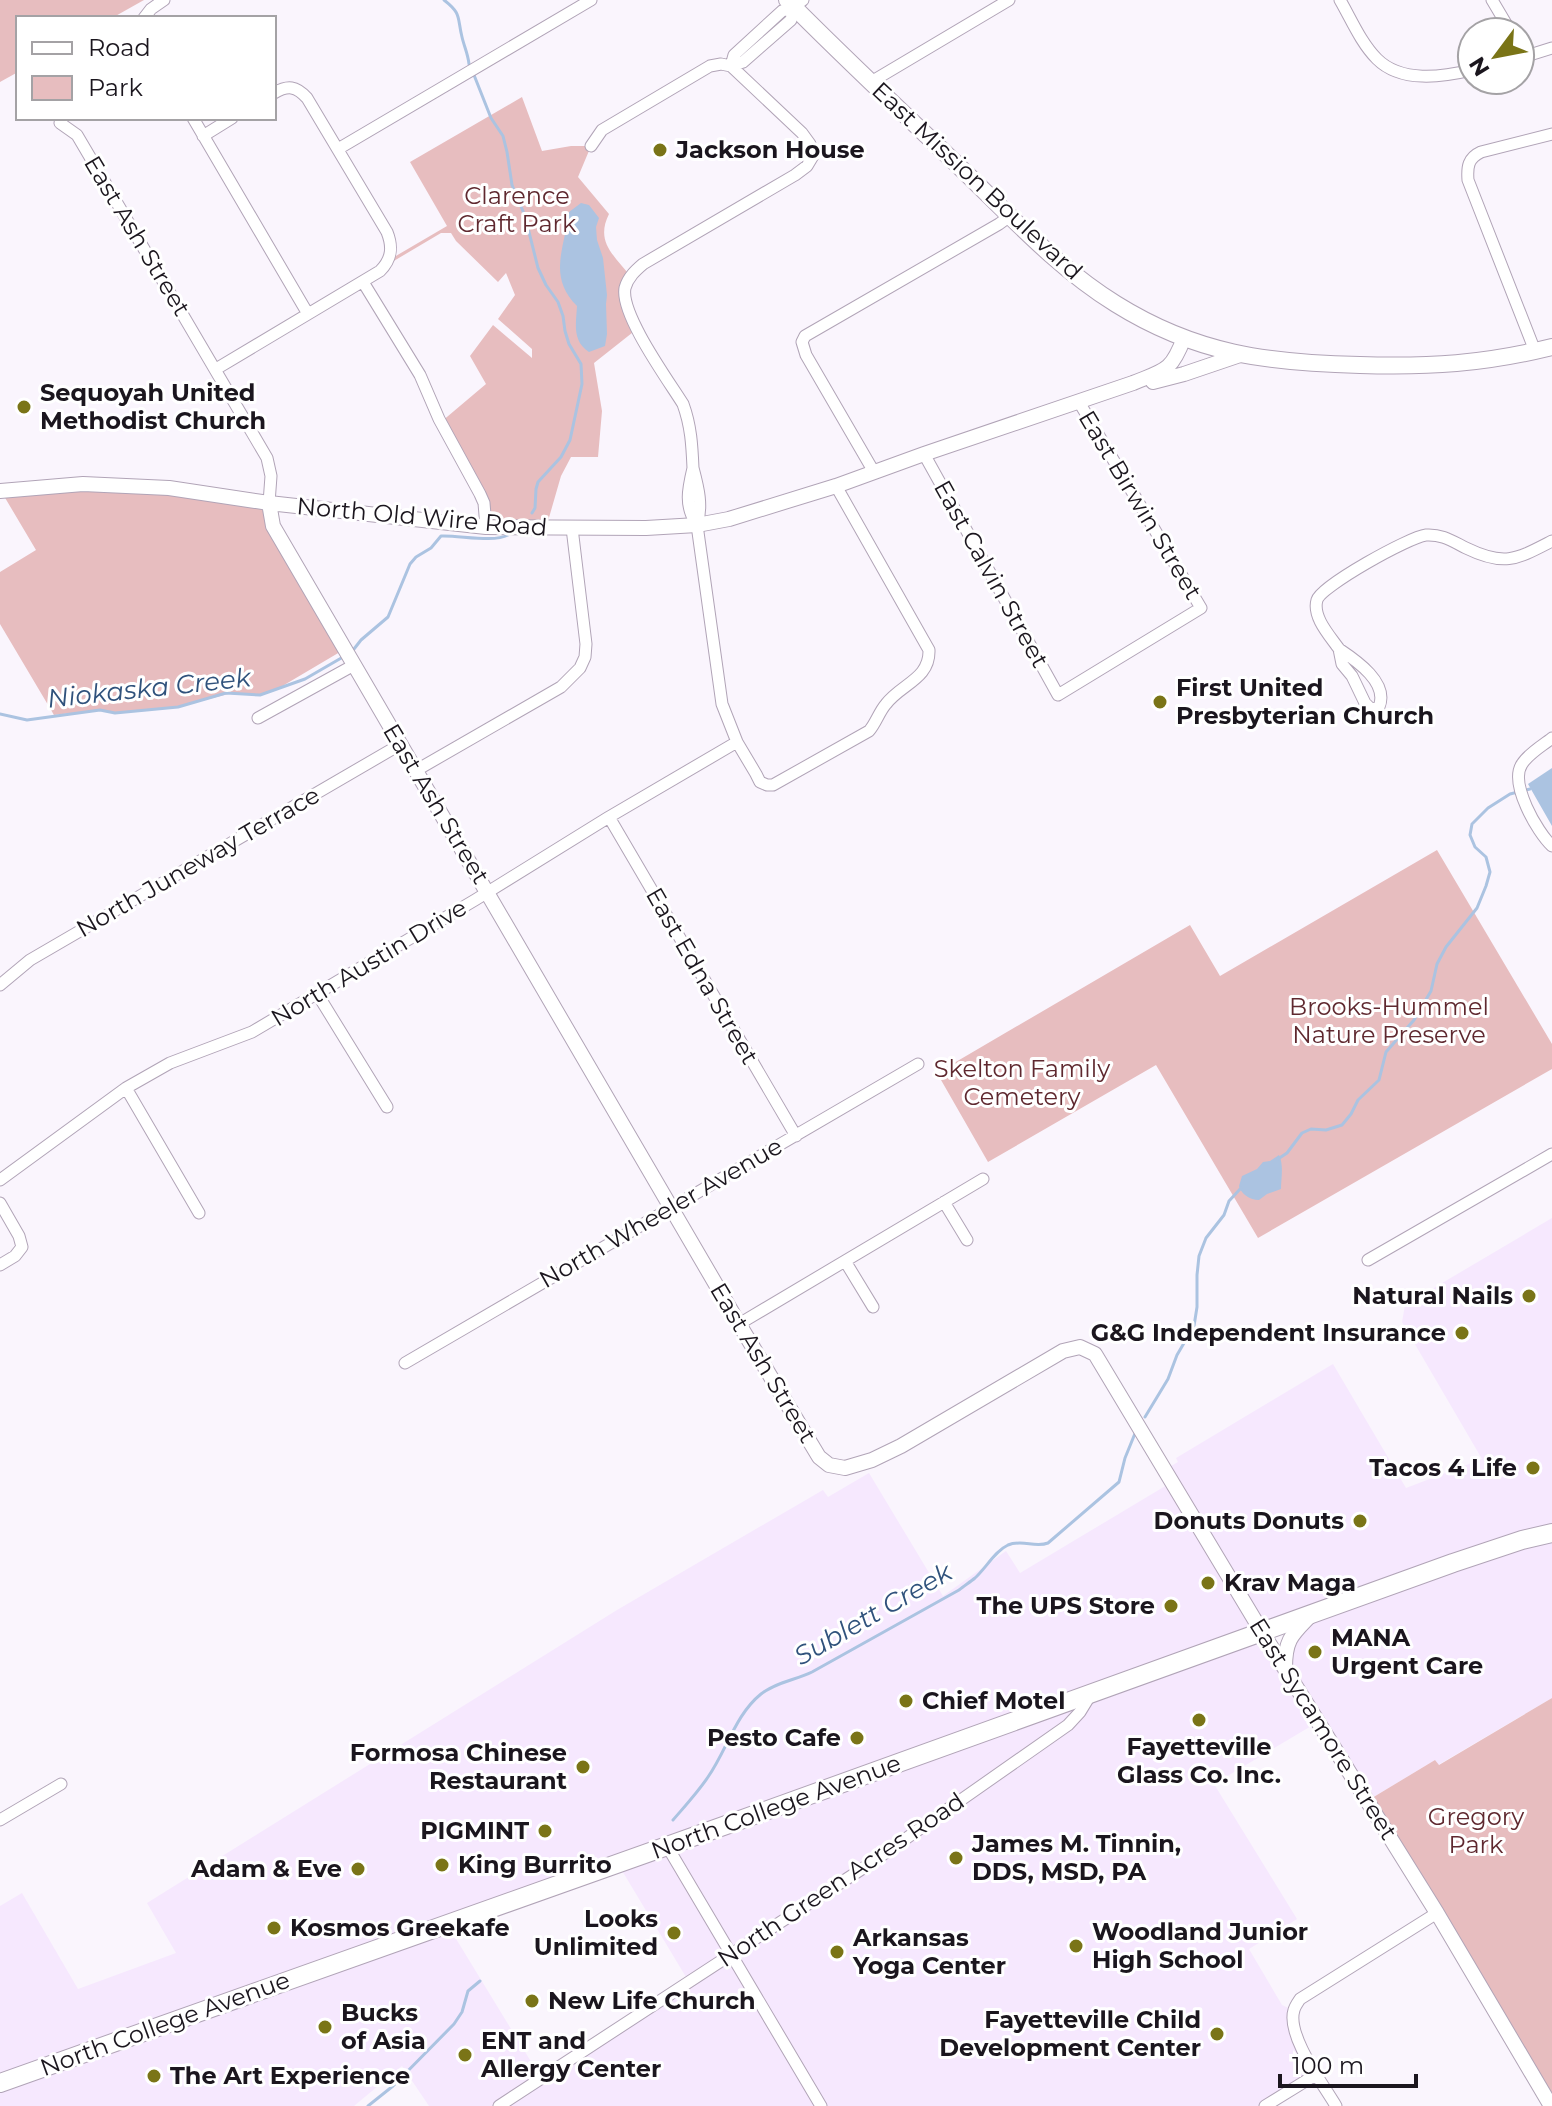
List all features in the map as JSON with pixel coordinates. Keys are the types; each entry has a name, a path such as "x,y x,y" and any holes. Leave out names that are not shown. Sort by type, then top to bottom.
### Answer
{"main road":[{"name":"East Mission Boulevard","path":"794,2 871,82 1066,268 1096,291 1184,338 1240,355 1309,364 1433,366 1473,363 1544,349"},
{"name":"North College Avenue","path":"0,2083 1484,1553 1552,1533"}],"street":[{"path":"145,16 164,0"},
{"path":"338,149 591,0"},
{"path":"871,82 1009,0"},
{"path":"1340,0 1379,61 1393,69 1431,77 1456,74"},
{"path":"731,66 734,55 794,2"},
{"path":"591,146 602,130 710,66 721,64 731,66 810,144 813,156 807,166 643,264 625,287 630,318 687,415 693,468 699,488 701,512 697,525 719,691 737,742 760,782 767,785 782,782 869,731 885,705 918,677 929,660 929,650 836,486"},
{"path":"216,369 380,271 387,265 392,248 387,232 307,98 294,87 288,86 276,92"},
{"path":"194,120 308,314"},
{"path":"203,136 229,120"},
{"name":"East Ash Street","path":"60,123 77,135 267,458 271,476 269,503 273,526 819,1457 829,1465 845,1468 872,1460 1063,1351 1080,1347"},
{"path":"1544,349 1468,180 1469,162 1475,155 1552,134"},
{"path":"874,472 806,355 802,342 810,332 1010,216"},
{"path":"363,282 420,375 439,419 480,494 486,527"},
{"name":"North Old Wire Road","path":"0,491 83,484 169,488 269,503 486,527 697,525 729,519 836,486 1133,383 1170,366 1184,338"},
{"path":"1133,383 1159,381 1240,355"},
{"name":"East Birwin Street","path":"1058,695 1201,608 1079,402"},
{"name":"East Calvin Street","path":"924,454 1058,695"},
{"path":"415,771 547,696 580,668 586,644 572,528"},
{"path":"1339,649 1342,664 1352,676 1365,703 1370,708 1379,707 1382,694 1377,684 1369,673 1339,649 1320,620 1317,599 1325,588 1392,549 1424,535 1445,536 1468,549 1507,560 1519,558 1552,541"},
{"path":"258,718 354,665"},
{"path":"1552,738 1522,764 1518,773 1519,787 1531,815 1552,846"},
{"name":"North Austin Drive","path":"0,1180 126,1088 170,1063 252,1032 318,995 737,742"},
{"name":"North Juneway Terrace","path":"0,985 30,960 401,744"},
{"name":"East Edna Street","path":"609,817 796,1136"},
{"path":"318,995 387,1107"},
{"name":"North Wheeler Avenue","path":"405,1363 918,1064"},
{"path":"126,1088 199,1213"},
{"path":"1368,1260 1552,1154"},
{"path":"739,1324 983,1179"},
{"path":"944,1202 967,1240"},
{"path":"0,1203 22,1247 15,1256 0,1265"},
{"path":"845,1261 873,1307"},
{"name":"East Sycamore Street","path":"1080,1347 1095,1354 1262,1632 1437,1913 1550,2106"},
{"path":"1285,1668 1289,1641 1313,1614"},
{"name":"North Green Acres Road","path":"504,2105 871,1863 1068,1725 1091,1693"},
{"path":"0,1820 61,1784"},
{"path":"667,1846 821,2106"},
{"path":"1336,2106 1298,2042 1292,2026 1293,2010 1300,1999 1437,1913"},
{"path":"1265,2106 1317,2074"}],"shaded area":[{"path":"1552,1218 1552,1698 1438,1765 1435,1760 1367,1801 1318,1722 1214,1784 1297,1919 1249,1949 1282,2005 1293,2010 1292,2026 1317,2074 1265,2106 429,2106 402,2066 354,2106 0,2106 0,1906 22,1893 78,1989 176,1953 147,1903 617,1610 823,1490 828,1497 869,1473 943,1596 1006,1551 1020,1573 1172,1482 1166,1469 1178,1462 1176,1458 1333,1364 1406,1488 1482,1459 1402,1322 1405,1305","holes":["1311,1616 1289,1641 1284,1666 1263,1632","618,1864 689,1982 541,2078 447,1924"]}],"green space":[{"path":"0,0 144,0 116,16 16,16 16,73 0,82"},
{"name":"Clarence Craft Park","path":"522,97 542,151 591,146 578,177 609,214 605,224 605,240 631,277 625,287 637,329 594,363 602,411 598,457 571,457 561,476 546,528 486,527 484,503 441,422 486,384 470,356 493,325 532,358 532,349 498,319 515,295 506,273 498,282 451,233 441,233 387,265 389,260 447,226 410,162"},
{"path":"83,484 269,503 273,526 345,649 274,691 260,695 232,693 178,707 54,715 0,624 0,572 36,550 1,491"},
{"name":"Brooks-Hummel Nature Preserve","path":"1437,850 1552,1044 1552,1069 1258,1238 1156,1065 988,1162 937,1073 1190,925 1220,976"},
{"name":"Gregory Park","path":"1552,1698 1552,2106 1367,1801 1435,1760 1439,1765"}],"water":[{"path":"581,203 589,205 599,218 597,240 603,258 607,295 605,346 589,352 577,337 577,306 568,295 560,272 569,212"},
{"path":"1552,768 1552,826 1528,784"},
{"path":"1279,1155 1281,1189 1259,1200 1244,1194 1239,1186 1242,1176"}],"waterway":[{"name":"Niokaska Creek","path":"444,0 458,16 469,64"},
{"name":"Niokaska Creek","path":"474,75 491,118 503,136 512,185 525,216 538,268 558,302 569,344 581,364 582,384 570,440 561,457 538,482 532,513"},
{"name":"Niokaska Creek","path":"354,649 388,617 410,564 441,536 485,539 508,535"},
{"name":"Niokaska Creek","path":"0,714 27,720 100,710 115,713 178,707 226,693 260,695 305,679 343,657"},
{"name":"Sublett Creek","path":"1278,1159 1287,1153 1302,1133 1342,1125 1358,1100 1379,1080 1386,1052 1414,1020 1431,991 1437,964 1446,947 1477,908 1486,886 1490,872 1486,857 1475,847 1470,835 1472,824 1488,808 1510,794 1530,789"},
{"name":"Sublett Creek","path":"1145,1417 1194,1326 1199,1256 1206,1238 1241,1188"},
{"name":"Sublett Creek","path":"673,1820 704,1783 744,1712 761,1694 812,1672 959,1590 1008,1545 1048,1543 1119,1482 1136,1431"},
{"name":"Sublett Creek","path":"368,2106 393,2086 454,2024 462,2012 468,1991 480,1981"}],"place":[{"name":"Jackson House","path":"660,150"},
{"name":"Sequoyah United Methodist Church","path":"24,407"},
{"name":"First United Presbyterian Church","path":"1160,702"},
{"name":"Natural Nails","path":"1529,1296"},
{"name":"G&G Independent Insurance","path":"1462,1333"},
{"name":"Tacos 4 Life","path":"1533,1468"},
{"name":"Donuts Donuts","path":"1360,1521"},
{"name":"Krav Maga","path":"1208,1583"},
{"name":"The UPS Store","path":"1171,1606"},
{"name":"MANA Urgent Care","path":"1315,1652"},
{"name":"Chief Motel","path":"906,1701"},
{"name":"Fayetteville Glass Co. Inc.","path":"1199,1720"},
{"name":"Pesto Cafe","path":"857,1738"},
{"name":"Formosa Chinese Restaurant","path":"583,1767"},
{"name":"PIGMINT","path":"545,1831"},
{"name":"James M. Tinnin, DDS, MSD, PA","path":"956,1858"},
{"name":"King Burrito","path":"442,1865"},
{"name":"Adam & Eve","path":"358,1869"},
{"name":"Kosmos Greekafe","path":"274,1928"},
{"name":"Looks Unlimited","path":"674,1933"},
{"name":"Woodland Junior High School","path":"1076,1946"},
{"name":"Arkansas Yoga Center","path":"837,1952"},
{"name":"New Life Church","path":"532,2001"},
{"name":"Bucks of Asia","path":"325,2027"},
{"name":"Fayetteville Child Development Center","path":"1217,2034"},
{"name":"ENT and Allergy Center","path":"465,2055"},
{"name":"The Art Experience","path":"154,2076"}],"park label":[{"name":"Skelton Family Cemetery","path":"1022,1083"}]}
